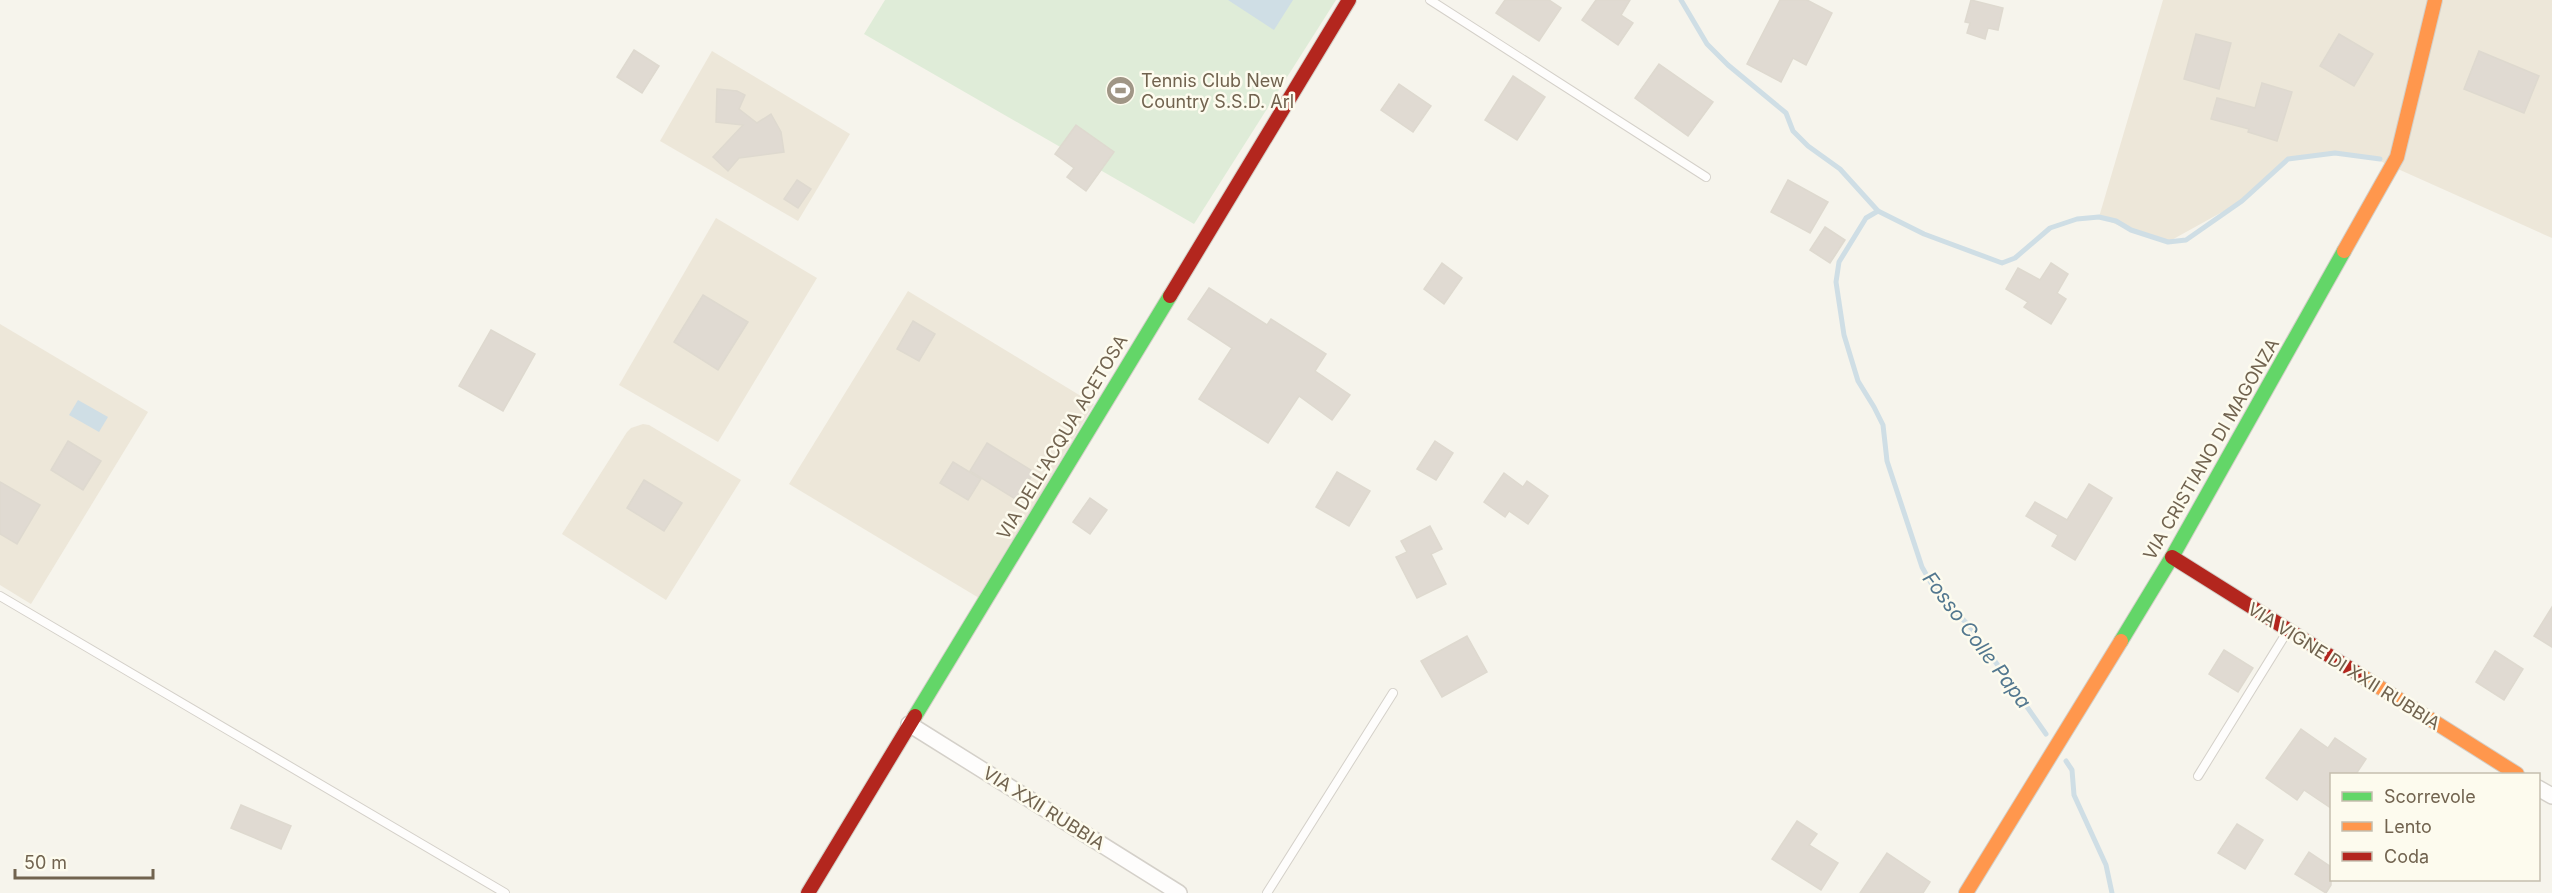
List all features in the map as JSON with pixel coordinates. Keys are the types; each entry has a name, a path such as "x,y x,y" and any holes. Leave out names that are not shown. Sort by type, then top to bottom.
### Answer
{"street":[{"name":"VIA DELL'ACQUA ACETOSA","path":"808,893 1349,0"},
{"name":"VIA CRISTIANO DI MAGONZA","path":"1966,893 2172,557 2397,157 2435,0"},
{"name":"VIA VIGNE DI XXII RUBBIA","path":"2172,557 2515,773"},
{"name":"VIA XXII RUBBIA","path":"909,724 1179,893"}],"lane":[{"path":"1430,0 1706,177"},
{"path":"0,596 505,893"},
{"path":"2198,776 2289,630"},
{"path":"1267,893 1393,693"}],"shaded area":[{"path":"1228,0 1293,0 1274,30"},
{"path":"2163,0 2552,0 2552,238 2380,161 2335,153 2288,159 2242,201 2168,242 2146,237 2099,217"},
{"path":"712,51 850,134 798,221 660,141"},
{"path":"716,218 817,278 718,442 619,385"},
{"path":"908,291 1094,404 979,598 789,484"},
{"path":"0,324 148,412 31,604 0,585"},
{"path":"78,400 108,417 99,432 69,415"},
{"path":"643,424 649,425 741,480 666,600 562,534 627,432"}],"green space":[{"name":"Tennis Club New Country S.S.D. Arl","path":"885,0 1336,0 1194,224 864,34"}],"building":[{"path":"1505,0 1549,0 1561,8 1539,41 1496,13"},
{"path":"1596,0 1630,0 1621,15 1633,23 1618,45 1582,20"},
{"path":"1780,0 1807,0 1832,13 1806,65 1793,58 1781,82 1747,64"},
{"path":"1971,0 2003,8 1998,30 1988,28 1985,39 1967,33 1970,23 1965,22"},
{"path":"2196,34 2231,43 2219,89 2184,79"},
{"path":"2339,34 2373,54 2354,86 2320,66"},
{"path":"634,50 659,66 642,93 617,77"},
{"path":"2479,51 2539,76 2524,113 2464,89"},
{"path":"1659,64 1713,102 1688,136 1635,98"},
{"path":"1513,76 1545,97 1517,140 1485,120"},
{"path":"2262,83 2292,92 2277,141 2248,132 2249,129 2211,119 2217,98 2255,108"},
{"path":"1399,84 1431,106 1413,132 1381,110"},
{"path":"717,89 737,91 745,95 739,109 757,123 771,114 781,132 784,152 739,158 728,171 713,157 743,125 716,122"},
{"path":"1076,125 1114,152 1086,191 1067,177 1074,168 1055,154"},
{"path":"797,180 811,189 798,208 784,199"},
{"path":"1788,180 1828,202 1810,233 1771,212"},
{"path":"1825,227 1845,240 1830,263 1810,250"},
{"path":"1442,263 1462,278 1444,304 1424,289"},
{"path":"2051,263 2068,274 2057,293 2066,299 2051,324 2024,307 2028,302 2006,289 2018,268 2040,280"},
{"path":"1209,288 1267,325 1271,319 1326,354 1315,371 1350,395 1332,420 1299,396 1268,443 1199,399 1232,348 1188,319"},
{"path":"703,295 748,322 718,370 674,342"},
{"path":"913,321 935,334 919,361 897,349"},
{"path":"491,330 535,354 503,411 459,386"},
{"path":"68,441 101,461 83,490 51,470"},
{"path":"1435,441 1453,453 1436,480 1417,469"},
{"path":"987,443 1034,472 1017,500 970,471"},
{"path":"953,462 981,479 968,500 940,483"},
{"path":"1337,472 1370,491 1349,526 1316,507"},
{"path":"1504,473 1523,487 1527,481 1548,496 1528,524 1509,511 1505,517 1484,502"},
{"path":"644,480 682,503 664,531 627,508"},
{"path":"0,482 40,505 17,544 0,534"},
{"path":"2089,484 2112,498 2075,560 2052,546 2058,535 2026,516 2035,502 2067,520"},
{"path":"1090,498 1107,510 1090,534 1073,522"},
{"path":"1430,526 1442,549 1431,554 1446,584 1417,598 1396,557 1407,552 1401,541"},
{"path":"2552,607 2552,647 2534,636"},
{"path":"1467,636 1487,672 1442,697 1421,661"},
{"path":"2224,650 2253,668 2238,692 2209,674"},
{"path":"2495,651 2523,669 2504,700 2476,682"},
{"path":"2301,729 2328,748 2335,738 2366,759 2357,773 2330,773 2330,807 2304,790 2297,800 2266,778"},
{"path":"241,805 291,826 281,849 231,828"},
{"path":"1797,821 1817,834 1809,845 1838,863 1821,890 1772,859"},
{"path":"2237,824 2263,840 2245,869 2218,853"},
{"path":"2309,852 2330,866 2331,885 2326,893 2295,874"},
{"path":"1887,853 1930,882 1923,893 1860,893"}],"waterway":[{"path":"1681,0 1707,44 1728,65 1786,113 1793,131 1808,146 1840,169 1878,211 1924,234 2002,263 2015,258 2050,228 2077,219 2099,217 2116,221 2131,230 2168,242 2186,240 2242,201 2288,159 2335,153 2380,159"},
{"name":"Fosso Colle Papa","path":"1878,211 1866,218 1839,262 1836,282 1844,335 1858,381 1883,425 1887,461 1922,567 1935,590 1973,630 2046,734"},
{"name":"Fosso Colle Papa","path":"2066,761 2072,770 2074,795 2106,865 2112,893"}],"traffic: fast":[{"path":"2121,641 2172,557 2344,251"},
{"path":"915,716 1170,296"}],"traffic: slow":[{"path":"2344,251 2397,157 2435,0"},
{"path":"1966,893 2121,641"},
{"path":"2357,673 2515,773"}],"traffic: jam":[{"path":"1170,296 1349,0"},
{"path":"2172,557 2357,673"},
{"path":"808,893 915,716"}],"place":[{"name":"Tennis Club New Country S.S.D. Arl","path":"1120,90"}]}
